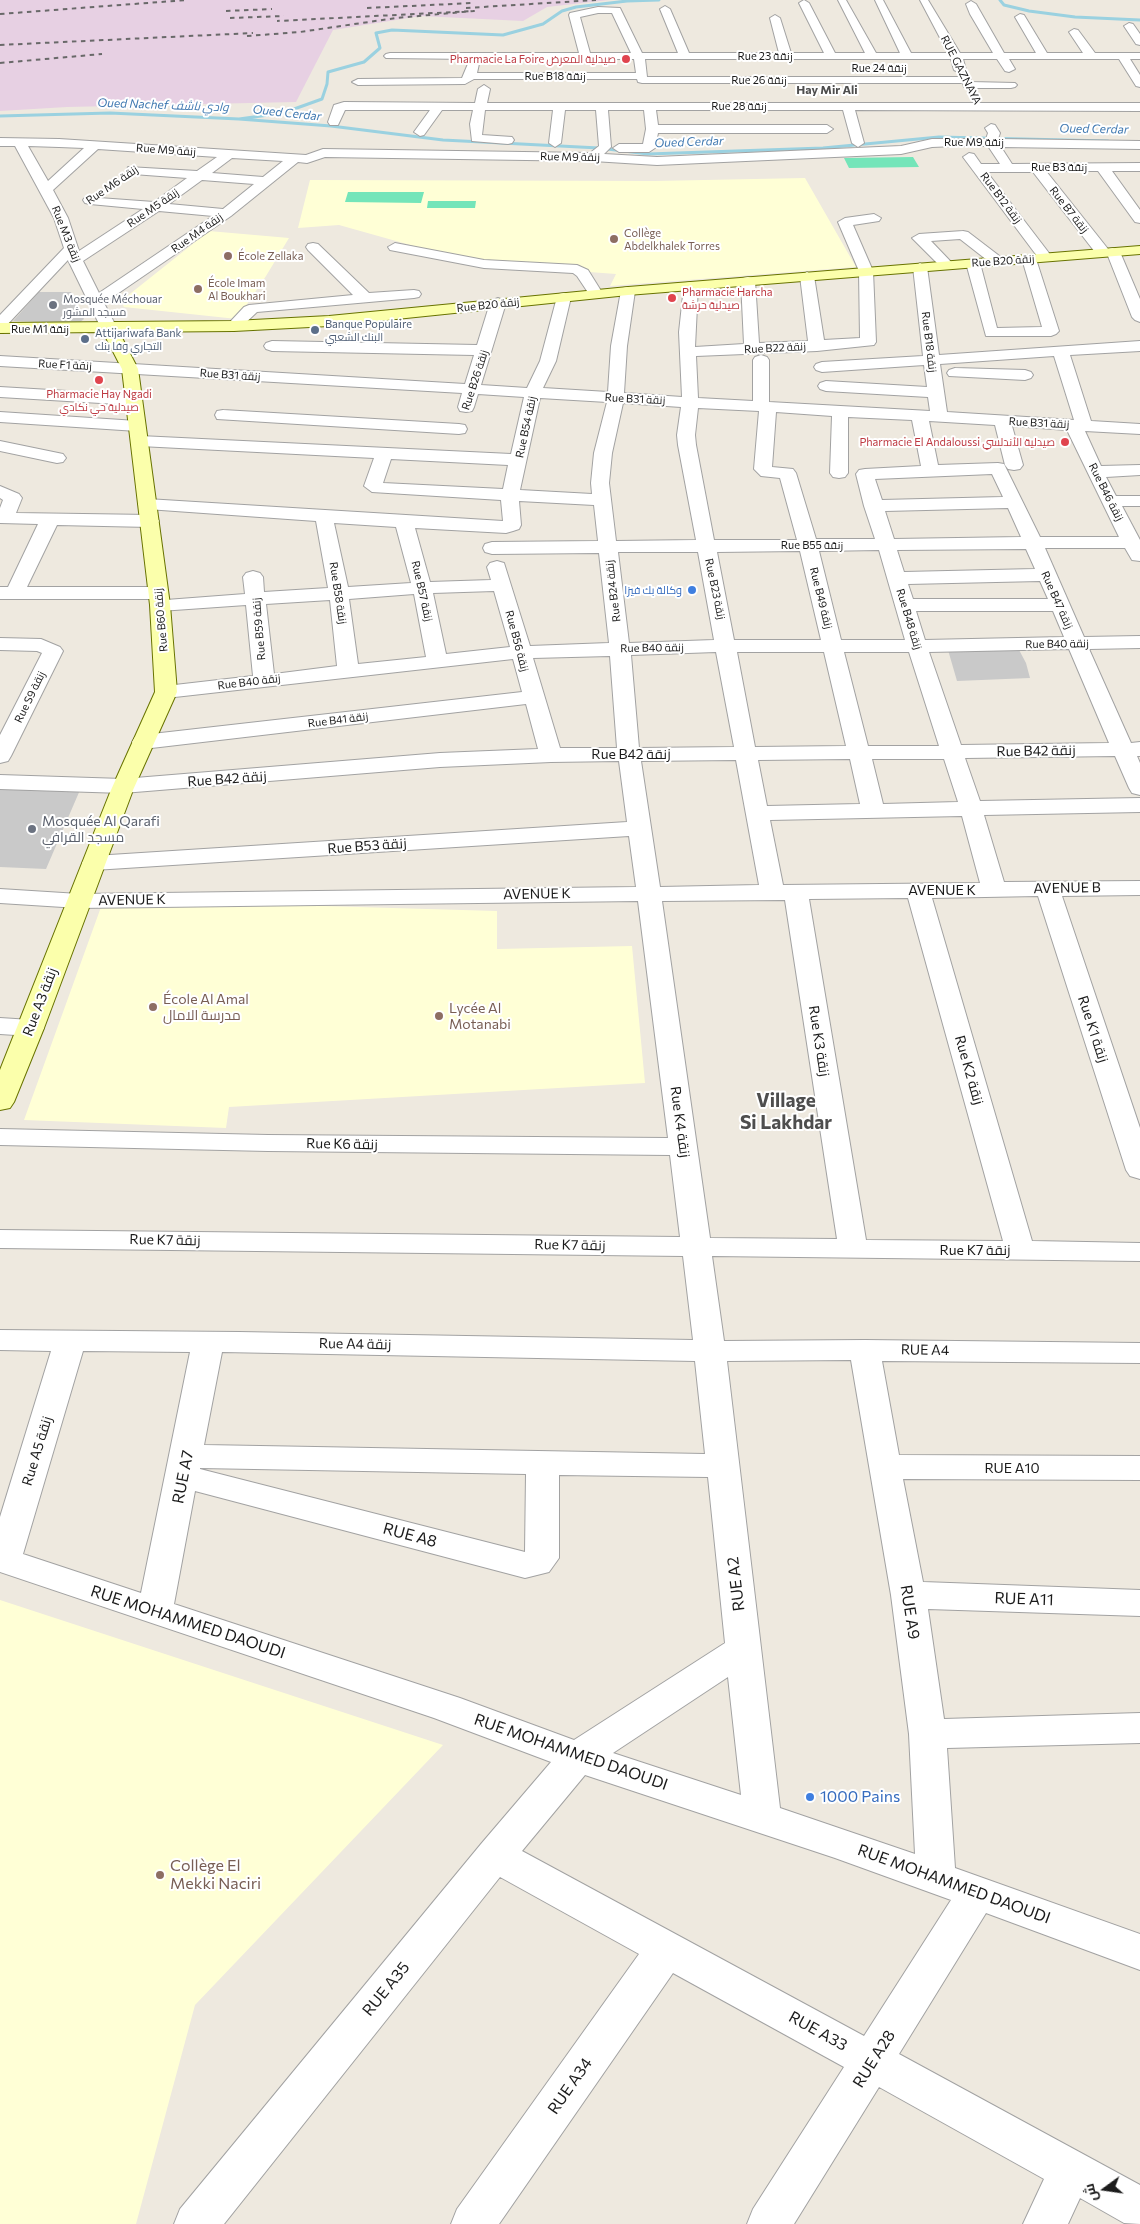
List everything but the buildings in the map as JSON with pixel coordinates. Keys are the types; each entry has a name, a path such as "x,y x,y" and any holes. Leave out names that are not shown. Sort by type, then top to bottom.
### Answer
{"street":[{"path":"842,1 872,56"},
{"path":"879,1 908,57"},
{"name":"RUE GAZNAYA","path":"924,1 1008,167"},
{"path":"804,3 831,56"},
{"path":"649,115 818,119 801,78 963,76 1015,78 975,14 971,4"},
{"path":"560,106 551,143 601,151 649,148 649,115 641,73 618,11 609,9 598,10 574,15 586,57"},
{"path":"665,9 686,62"},
{"path":"1020,17 1044,57"},
{"path":"775,18 786,56"},
{"path":"1129,26 1140,42"},
{"path":"1074,32 1092,56"},
{"path":"736,41 739,56"},
{"path":"469,76 475,61 475,45"},
{"path":"475,61 528,52 586,57 708,92"},
{"path":"390,56 641,73"},
{"name":"Rue 23 زنقة","path":"641,73 686,62 718,66 739,56 755,60 786,56 872,56 908,57 963,76 1001,56 1140,56"},
{"path":"1064,56 1073,70"},
{"path":"1123,56 1140,84"},
{"path":"718,66 748,69 750,80"},
{"name":"Rue B18 زنقة","path":"428,86 464,81 468,80 469,76 641,73"},
{"name":"Rue 26 زنقة","path":"641,73 750,80 801,78"},
{"name":"Rue 24 زنقة","path":"801,78 963,76"},
{"path":"358,87 428,86 488,89 480,106 475,137 517,138"},
{"path":"1038,92 1046,107"},
{"path":"1084,92 1104,123"},
{"name":"Rue 28 زنقة","path":"334,122 339,107 560,106 585,94 602,106 649,115 746,102 812,106 1140,107"},
{"path":"386,121 398,106"},
{"path":"420,132 439,106"},
{"path":"601,151 602,106"},
{"path":"848,106 858,143"},
{"path":"892,106 896,123"},
{"path":"939,106 948,132"},
{"path":"649,115 827,129"},
{"path":"991,135 1007,122"},
{"name":"Rue M9 زنقة","path":"0,142 310,159 327,152 601,151 657,161 901,150 932,143 948,132 1140,145"},
{"name":"Rue B12 زنقة","path":"948,132 978,168 1045,257"},
{"path":"991,135 1114,136 1140,133"},
{"name":"Rue M3 زنقة","path":"19,142 61,218 73,254 109,328"},
{"path":"46,189 94,146"},
{"name":"Rue M6 زنقة","path":"119,180 163,150"},
{"name":"Rue M5 زنقة","path":"0,324 73,254 157,206 229,154"},
{"name":"Rue M4 زنقة","path":"95,302 226,213 295,158"},
{"name":"Rue B7 زنقة","path":"1036,167 1108,253 1140,317"},
{"path":"1102,167 1140,219"},
{"name":"Rue B3 زنقة","path":"978,168 1140,167"},
{"path":"133,170 266,181"},
{"name":"Rue M6 زنقة","path":"61,218 105,190"},
{"path":"1124,196 1140,197"},
{"path":"90,200 226,213"},
{"path":"866,271 845,222 874,218"},
{"path":"947,265 919,239 922,237 963,235 997,261"},
{"path":"313,247 366,298"},
{"path":"395,247 484,264 577,269 583,272 596,294"},
{"name":"Rue B20 زنقة","path":"109,328 287,324 628,291 1140,250"},
{"path":"973,263 991,333 1045,332 1053,330 1029,259"},
{"name":"Rue B18 زنقة","path":"920,267 939,417"},
{"name":"Rue B22 زنقة","path":"687,352 756,354 868,341 866,271"},
{"path":"410,276 421,312"},
{"path":"807,276 817,346"},
{"path":"748,281 764,406"},
{"path":"331,285 350,283"},
{"name":"Rue B23 زنقة","path":"691,286 687,332 690,402 686,435 687,446 758,813 784,891"},
{"name":"Rue B24 زنقة","path":"628,291 619,346 616,398 600,473 601,500 620,649 629,755 649,893"},
{"path":"234,326 249,310 254,308 414,294"},
{"name":"Rue B54 زنقة","path":"497,527 512,524 510,496 533,394 548,361 564,297"},
{"name":"Rue B26 زنقة","path":"450,457 485,350 498,303"},
{"path":"203,444 287,324"},
{"name":"Rue M1 زنقة","path":"0,328 109,328"},
{"name":"Rue B60 زنقة","path":"79,901 123,786 166,692 159,599 130,369 109,328"},
{"path":"272,346 485,350"},
{"path":"822,368 934,378 1060,350 1140,346"},
{"name":"Rue B46 زنقة","path":"1060,350 1079,426 1095,472 1134,540"},
{"name":"Rue F1 زنقة","path":"0,361 130,369"},
{"name":"Rue B31 زنقة","path":"130,369 1140,429"},
{"path":"826,386 934,378 1025,375"},
{"path":"934,378 955,389"},
{"path":"0,392 134,400"},
{"name":"Rue B49 زنقة","path":"764,406 763,469 767,472 787,473 808,545 873,810"},
{"path":"839,473 840,411"},
{"path":"223,415 459,429"},
{"path":"920,416 931,472"},
{"path":"0,417 203,444 519,460"},
{"name":"Rue B47 زنقة","path":"1002,421 1006,466 1015,502 1076,644 1131,749 1140,788"},
{"path":"0,446 57,458"},
{"path":"384,453 373,486 375,488 601,500"},
{"name":"Rue B48 زنقة","path":"994,890 971,808 917,646 887,545 873,506 865,474 931,472 1006,466"},
{"path":"1095,472 1140,470"},
{"path":"0,491 13,498 2,518 50,519 148,513 324,516 497,527"},
{"path":"1111,501 1140,501"},
{"path":"873,506 1015,502"},
{"name":"Rue B58 زنقة","path":"324,516 339,593 348,671"},
{"path":"50,519 7,593 159,599 257,599 422,588 502,585"},
{"name":"Rue B57 زنقة","path":"404,522 422,588 437,661"},
{"name":"Rue B56 زنقة","path":"497,527 492,548 520,652 551,754"},
{"name":"Rue B55 زنقة","path":"492,548 887,545 1134,540"},
{"path":"897,578 1046,575"},
{"name":"Rue B59 زنقة","path":"253,577 257,599 264,680"},
{"path":"905,606 1059,605"},
{"name":"Rue B40 زنقة","path":"166,692 520,652 727,646 834,647 1140,642"},
{"name":"Rue S9 زنقة","path":"0,644 41,645 53,651 4,743"},
{"name":"Rue B41 زنقة","path":"143,742 533,697"},
{"name":"Rue B42 زنقة","path":"0,782 123,786 440,760 551,754 629,755 1131,749"},
{"path":"758,813 1140,805"},
{"name":"Rue B53 زنقة","path":"94,863 640,828"},
{"name":"Rue K1 زنقة","path":"1047,888 1140,1170"},
{"name":"AVENUE B","path":"994,890 1140,888"},
{"name":"Rue K2 زنقة","path":"918,890 1020,1250"},
{"name":"AVENUE K","path":"0,896 79,901 784,891 994,890"},
{"name":"Rue K3 زنقة","path":"784,891 853,1249"},
{"name":"Rue K4 زنقة","path":"649,893 710,1351"},
{"name":"Rue A3 زنقة","path":"0,1102 79,901"},
{"path":"0,1026 30,1028"},
{"name":"Rue K6 زنقة","path":"0,1137 268,1143 684,1147"},
{"name":"Rue K7 زنقة","path":"0,1239 1140,1252"},
{"name":"Rue A4 زنقة","path":"0,1340 710,1351"},
{"name":"Rue A5 زنقة","path":"2,1560 70,1341"},
{"name":"RUE A7","path":"155,1612 208,1342"},
{"name":"RUE A4","path":"710,1351 865,1350 1140,1353"},
{"name":"RUE A9","path":"865,1350 884,1467 908,1595 928,1734 936,1877"},
{"name":"RUE A2","path":"710,1351 762,1816"},
{"path":"185,1466 544,1462 722,1466"},
{"name":"RUE A8","path":"185,1466 525,1565 537,1563 542,1558 544,1462"},
{"name":"RUE A10","path":"884,1467 1140,1468"},
{"name":"RUE MOHAMMED DAOUDI","path":"2,1560 447,1708 578,1756 762,1816 936,1877 1140,1952"},
{"name":"RUE A11","path":"908,1595 1140,1603"},
{"name":"RUE A35","path":"196,2224 495,1855 578,1756 744,1649"},
{"path":"928,1734 1140,1728"},
{"name":"RUE A33","path":"495,1855 1140,2208"},
{"name":"RUE A28","path":"769,2224 873,2062 977,1893"},
{"name":"RUE A34","path":"473,2224 667,1948"},
{"path":"1045,2224 1071,2170"}],"shaded area":[{"path":"0,0 609,0 547,7 523,21 421,16 333,30 296,102 67,107 0,111"},
{"name":"Collège Abdelkhalek Torres","path":"805,178 856,267 610,286 616,274 589,272 553,263 494,262 428,250 339,225 298,228 310,180 654,181"},
{"path":"209,231 289,238 237,319 124,307 121,301"},
{"name":"Mosquée Méchouar مسجد المشور","path":"39,292 71,292 84,319 79,323 13,321"},
{"path":"1018,648 1026,663 1030,678 957,681 948,650"},
{"name":"Mosquée Al Qarafi مسجد القرافي","path":"0,789 80,790 46,869 0,867"},
{"name":"Lycée Al Motanabi","path":"253,904 497,911 497,949 632,946 645,1083 229,1107 226,1128 24,1120 101,907"},
{"name":"Collège El Mekki Naciri","path":"0,1600 443,1745 195,2005 136,2224 0,2224"}],"green space":[{"path":"913,157 919,167 849,168 844,158"},
{"path":"348,192 424,192 421,203 345,202"},
{"path":"428,201 476,201 475,208 427,208"}],"waterway":[{"name":"Oued Nachef وادي ناشف","path":"239,119 283,113 322,99 327,84 328,72 364,62 380,48 376,33 392,30 503,35 543,24 562,11 576,7 627,1 659,0"},
{"name":"Oued Nachef وادي ناشف","path":"1000,0 1004,5 1029,11 1075,17 1140,20"},
{"name":"Oued Nachef وادي ناشف","path":"0,116 110,113 239,119"},
{"name":"Oued Cerdar","path":"239,119 331,126 443,140 599,148 648,154 823,148 939,137 1108,141"}],"railway":[{"path":"0,14 187,0"},
{"path":"466,8 596,0"},
{"path":"367,8 473,3"},
{"path":"226,11 272,9"},
{"path":"247,36 300,32 396,18 474,11 277,21"},
{"path":"230,18 284,16"},
{"path":"0,45 253,33"},
{"path":"0,63 102,54"}],"place":[{"name":"Pharmacie La Foire صيدلية المعرض","path":"626,59"},
{"name":"Collège Abdelkhalek Torres","path":"614,239"},
{"name":"École Zellaka","path":"228,256"},
{"name":"École Imam Al Boukhari","path":"198,289"},
{"name":"Pharmacie Harcha صيدلية حرشة","path":"672,298"},
{"name":"Mosquée Méchouar مسجد المشور","path":"53,305"},
{"name":"Banque Populaire البنك الشعبي","path":"315,330"},
{"name":"Attijariwafa Bank التجاري وفا بنك","path":"85,339"},
{"name":"Pharmacie Hay Ngadi صيدلية حي نكادي","path":"99,380"},
{"name":"Pharmacie El Andaloussi صيدلية الأندلسي","path":"1065,442"},
{"name":"وكالة بك فيزا","path":"692,590"},
{"name":"Mosquée Al Qarafi مسجد القرافي","path":"32,829"},
{"name":"École Al Amal مدرسة الامال","path":"153,1007"},
{"name":"Lycée Al Motanabi","path":"439,1016"},
{"name":"1000 Pains","path":"810,1797"},
{"name":"Collège El Mekki Naciri","path":"160,1875"}],"district":[{"name":"Hay Mir Ali","path":"827,90"},
{"name":"Village Si Lakhdar","path":"786,1112"}]}
